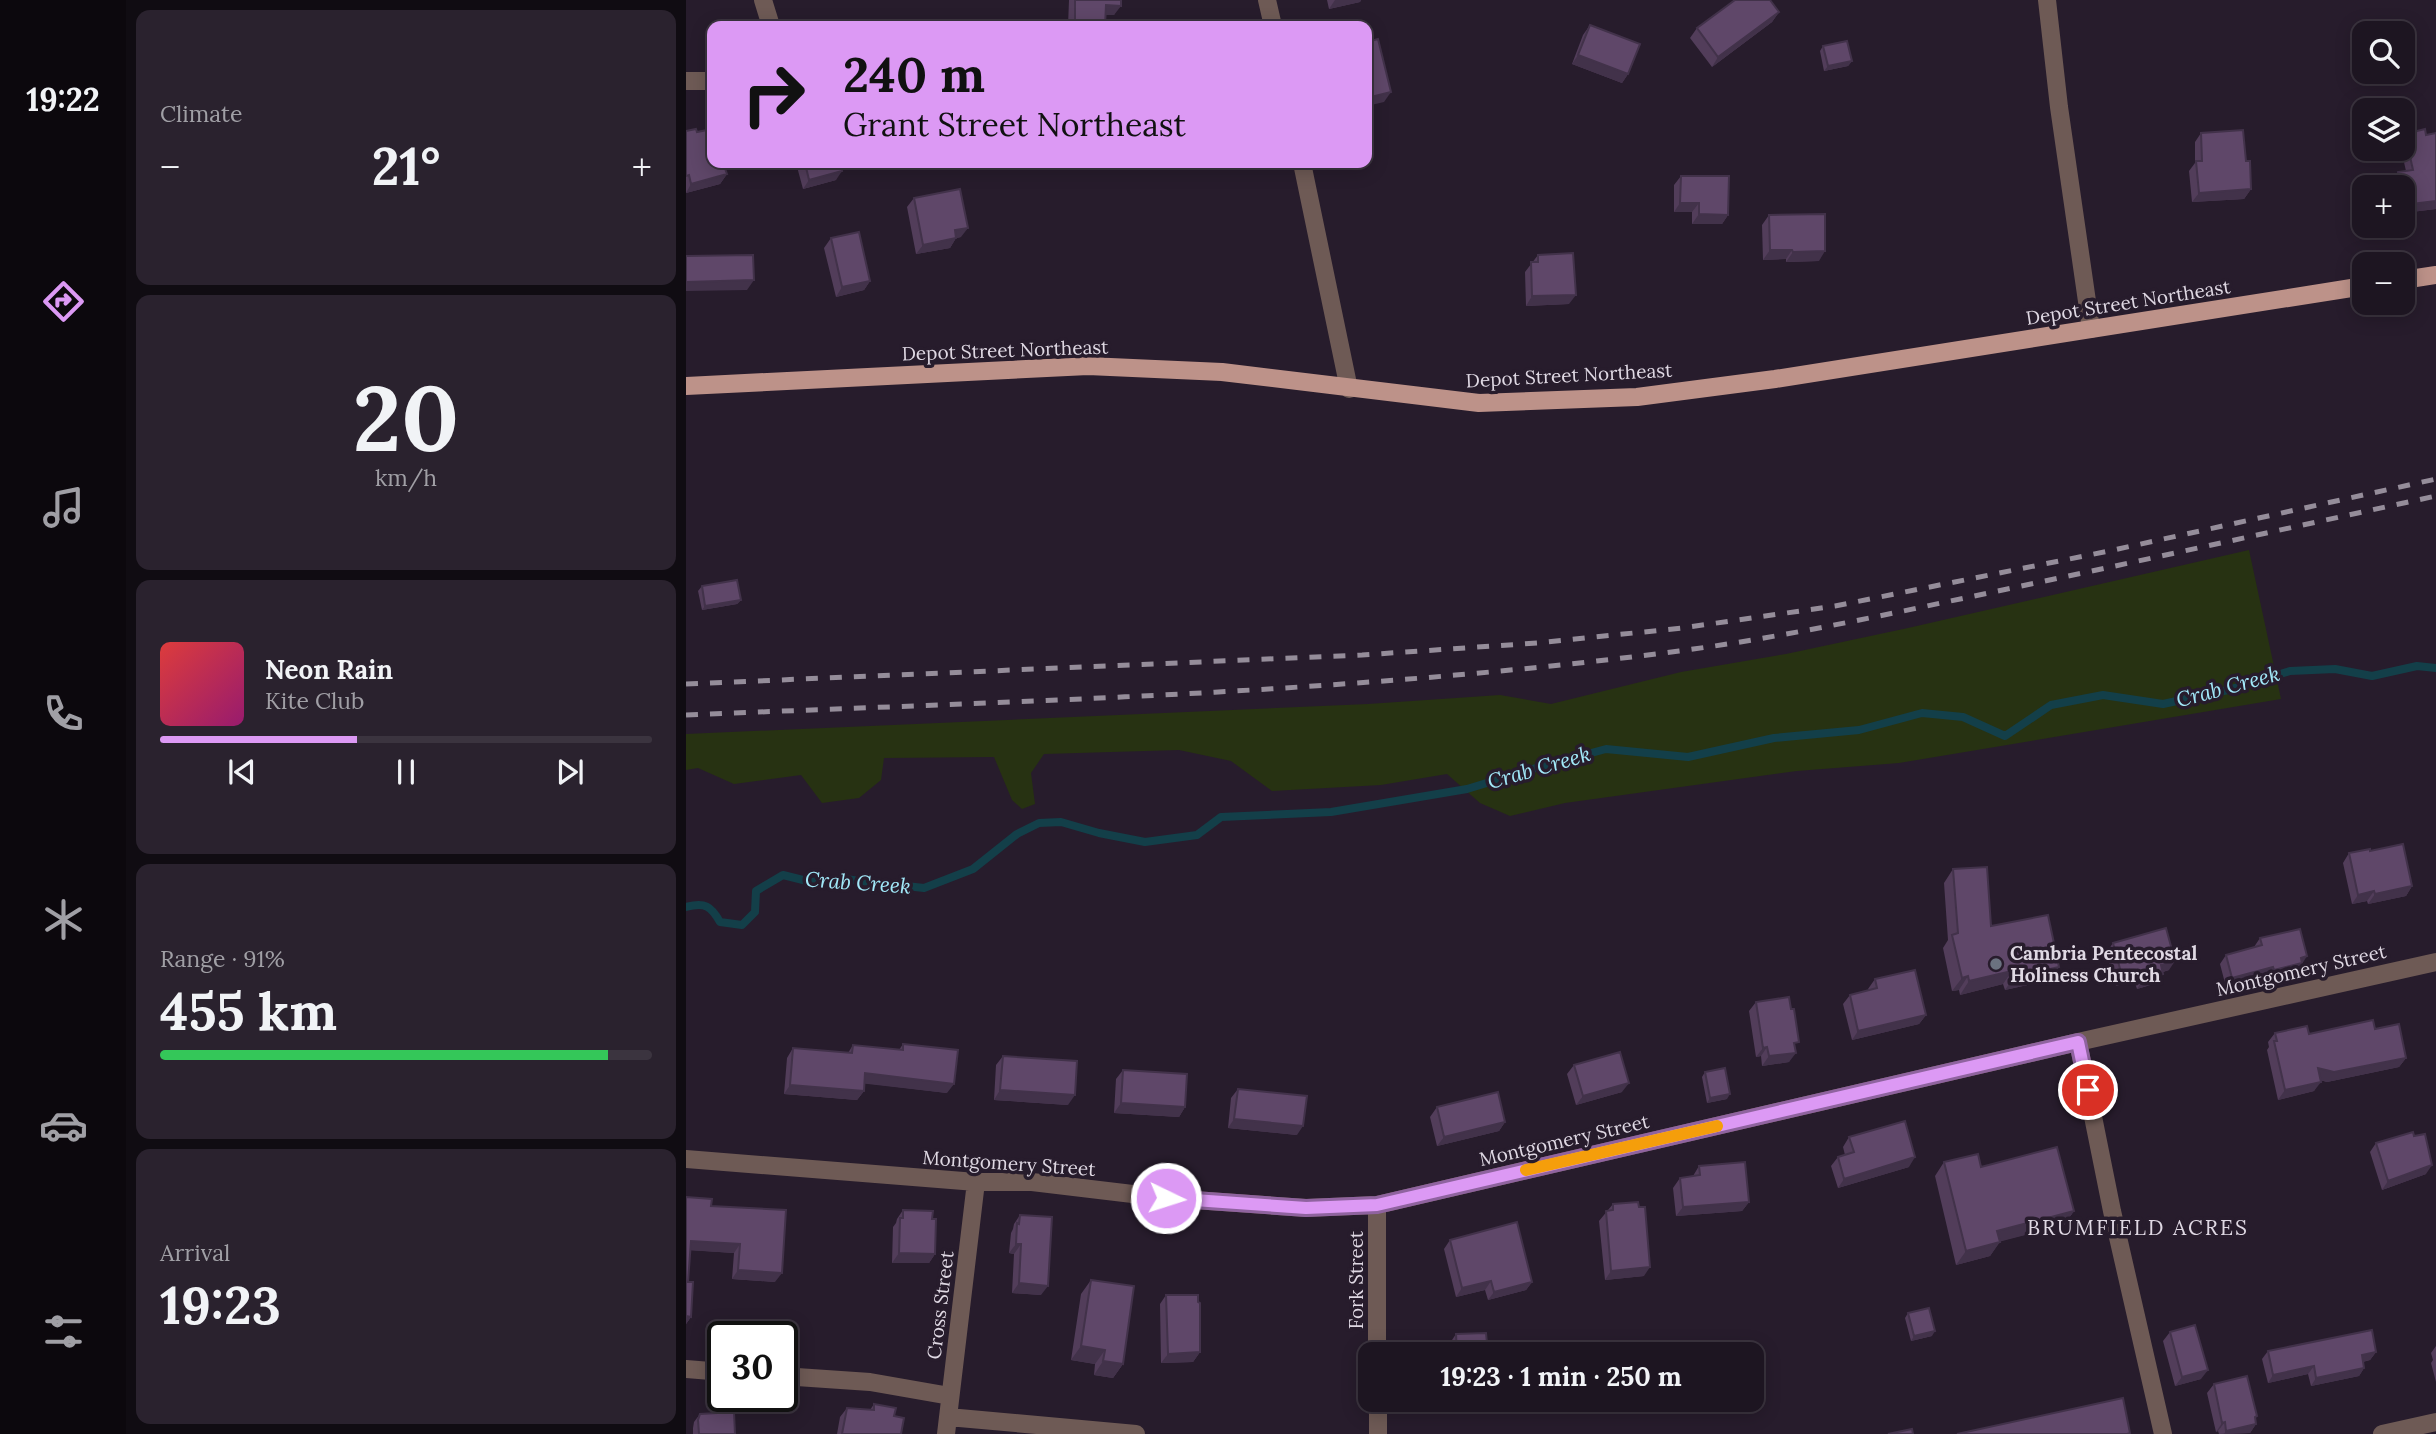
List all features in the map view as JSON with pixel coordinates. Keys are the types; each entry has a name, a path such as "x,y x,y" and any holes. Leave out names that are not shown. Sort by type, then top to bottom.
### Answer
{"main road":[{"path":"2415,278 2436,275"},
{"name":"Depot Street Northeast","path":"686,386 1088,366 1222,372 1479,403 1637,397 1775,379 2352,288"}],"street":[{"path":"763,0 769,21"},
{"path":"1267,0 1272,21"},
{"path":"2047,0 2059,107 2091,329"},
{"path":"686,81 707,81"},
{"path":"1303,168 1349,389"},
{"name":"Montgomery Street","path":"686,1159 976,1182 1032,1182 1166,1198 1306,1208 1377,1205 2436,962"},
{"path":"2078,1042 2112,1211 2164,1434"},
{"name":"Cross Street","path":"947,1425 976,1182"},
{"name":"Fork Street","path":"1377,1205 1377,1342"},
{"path":"686,1369 707,1371"},
{"path":"798,1377 870,1382 950,1396"},
{"path":"1378,1412 1378,1434"},
{"path":"2382,1434 2436,1422"},
{"path":"947,1425 1136,1434"}],"green space":[{"path":"2249,550 2281,699 1899,763 1797,771 1565,803 1510,816 1480,803 1447,774 1381,785 1272,791 1231,761 1179,750 1044,754 1031,773 1035,804 1022,809 1012,800 994,757 884,758 881,780 859,798 822,803 801,775 734,784 698,768 686,770 686,734 1368,704 1500,695 1551,704 1681,672 1786,654 1908,628"}],"building":[{"path":"1075,0 1121,0 1121,6 1106,5 1105,21 1075,21"},
{"path":"1735,0 1770,0 1779,12 1718,57 1697,28"},
{"path":"1590,25 1640,44 1628,74 1578,55"},
{"path":"1378,39 1391,92 1372,97 1372,41"},
{"path":"1847,41 1852,61 1828,66 1823,46"},
{"path":"2425,129 2426,135 2436,133 2436,201 2415,204 2415,175 2398,175 2398,172 2413,170 2411,161 2415,161 2415,132"},
{"path":"707,130 707,168 725,168 727,174 691,184 689,175 686,176 686,131"},
{"path":"2243,130 2246,161 2250,161 2251,189 2199,193 2196,161 2202,161 2201,133"},
{"path":"806,168 841,168 842,171 809,180"},
{"path":"1681,176 1729,176 1728,215 1699,214 1699,203 1680,203"},
{"path":"960,189 968,228 955,230 956,238 923,245 914,198"},
{"path":"1825,214 1825,251 1770,250 1769,215"},
{"path":"859,232 870,281 842,287 831,238"},
{"path":"1573,253 1576,295 1532,296 1531,262 1538,262 1538,255"},
{"path":"753,255 754,280 686,282 686,256"},
{"path":"737,580 741,600 705,606 702,586"},
{"path":"2403,844 2412,886 2358,895 2349,853"},
{"path":"1987,867 1991,926 2048,915 2059,967 2014,977 2012,971 1969,981 1968,976 1962,978 1952,935 1958,933 1953,869"},
{"path":"2166,928 2175,961 2161,965 2163,974 2143,979 2141,971 2122,976 2113,943"},
{"path":"2300,929 2307,956 2301,958 2302,963 2274,970 2273,967 2232,978 2226,955 2262,945 2260,938"},
{"path":"1915,970 1926,1015 1858,1031 1850,995 1877,988 1875,979"},
{"path":"1789,997 1791,1009 1794,1009 1799,1042 1794,1043 1796,1053 1769,1056 1767,1047 1763,1048 1756,1002"},
{"path":"2373,1020 2375,1029 2399,1024 2406,1058 2334,1072 2318,1068 2321,1082 2285,1090 2274,1041 2277,1041 2275,1033 2307,1026 2309,1034"},
{"path":"903,1044 958,1050 954,1084 865,1073 864,1091 790,1085 793,1048 852,1053 853,1045 903,1050"},
{"path":"1620,1052 1629,1083 1583,1096 1574,1065"},
{"path":"1003,1056 1077,1061 1075,1095 1000,1090"},
{"path":"1725,1068 1730,1094 1710,1098 1705,1072"},
{"path":"1123,1070 1187,1074 1185,1107 1121,1103"},
{"path":"1238,1089 1307,1096 1303,1126 1234,1119"},
{"path":"1498,1092 1505,1122 1444,1137 1437,1107"},
{"path":"1905,1121 1915,1157 1844,1179 1838,1157 1854,1152 1849,1137"},
{"path":"2413,1132 2414,1136 2425,1134 2432,1165 2388,1181 2376,1143"},
{"path":"2057,1147 2074,1211 1997,1231 2000,1242 1966,1251 1944,1162 1978,1154 1981,1167"},
{"path":"1745,1162 1749,1202 1683,1207 1680,1178 1700,1175 1699,1166"},
{"path":"686,1197 712,1199 711,1206 786,1210 782,1273 738,1270 740,1244 691,1241 688,1282 693,1282 691,1317 686,1316"},
{"path":"1638,1202 1639,1207 1645,1207 1650,1267 1611,1271 1606,1211 1613,1210 1613,1204"},
{"path":"903,1210 933,1211 932,1219 936,1219 935,1254 899,1253 900,1218 903,1218"},
{"path":"1020,1215 1052,1217 1048,1286 1019,1283 1021,1244 1016,1244"},
{"path":"1517,1222 1532,1282 1494,1292 1491,1281 1462,1288 1450,1240"},
{"path":"1091,1280 1134,1286 1123,1364 1103,1361 1105,1350 1081,1346"},
{"path":"1166,1295 1198,1295 1200,1352 1168,1354"},
{"path":"1929,1308 1935,1331 1914,1336 1908,1313"},
{"path":"2195,1325 2208,1370 2182,1377 2170,1332"},
{"path":"2372,1330 2376,1352 2362,1355 2364,1368 2316,1378 2314,1366 2273,1375 2268,1351"},
{"path":"1486,1333 1487,1342 1456,1342 1456,1334"},
{"path":"2247,1376 2257,1416 2256,1424 2226,1431 2214,1384"},
{"path":"2123,1398 2130,1433 2127,1434 1957,1434"},
{"path":"874,1404 896,1408 894,1416 904,1418 901,1434 842,1434 847,1408 874,1410"},
{"path":"734,1412 735,1434 699,1434 700,1414"},
{"path":"1912,1429 1913,1434 1888,1434"}],"waterway":[{"name":"Crab Creek","path":"686,907 703,905 714,912 720,922 742,925 755,912 756,891 783,875 811,882 844,879 924,888 973,869 1017,834 1039,823 1061,822 1145,842 1197,835 1221,817 1331,812 1467,789 1606,749 1688,757 1774,738 1859,730 1922,713 1963,717 2005,736 2051,705 2103,695 2163,704 2228,690 2290,671 2335,669 2372,676 2417,666 2436,668"}],"railway":[{"path":"686,684 1362,655 1537,643 1682,628 1835,606 2109,551 2436,479"},
{"path":"686,715 1059,700 1308,686 1555,666 1679,651 1876,617 2436,496"}],"slow traffic":[{"path":"1526,1170 1717,1126"}],"place":[{"name":"Cambria Pentecostal Holiness Church","path":"1996,964"}],"district":[{"name":"BRUMFIELD ACRES","path":"2138,1228"}],"route":[{"path":"1166,1198 1306,1208 1377,1205 2078,1042 2088,1090"}]}
